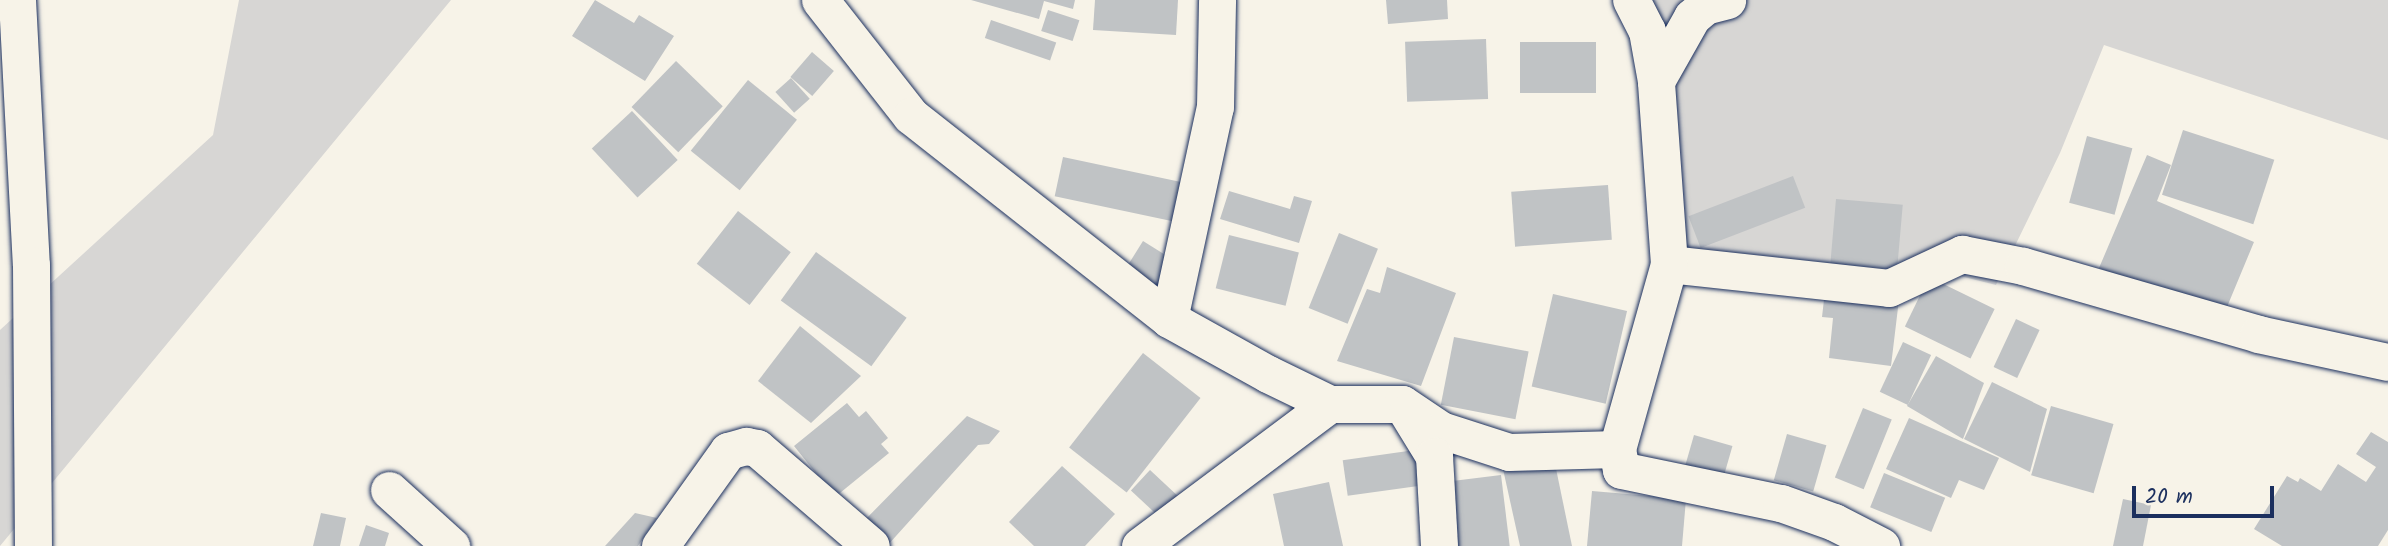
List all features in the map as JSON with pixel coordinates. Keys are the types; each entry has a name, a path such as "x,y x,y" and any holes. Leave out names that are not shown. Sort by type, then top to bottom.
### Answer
{"street":[{"path":"17,0 16,321 33,546"},
{"path":"820,0 911,116 1169,319 1330,404 1402,404 1441,430 1509,452 1617,449"},
{"path":"1169,319 1216,107 1217,0"},
{"path":"1632,0 1647,32 1657,81 1669,264 1617,449 1621,470 1781,503 1834,522 1881,546"},
{"path":"1657,81 1692,17 1705,6 1727,0"},
{"path":"1669,264 1889,288 1962,254 2023,266 2258,334 2388,362"},
{"path":"1140,546 1330,404"},
{"path":"1402,404 1434,456 1439,546"},
{"path":"660,546 728,451 746,446 757,448 871,546"},
{"path":"389,490 451,546"}],"shaded area":[{"path":"239,0 451,0 0,546 0,330 213,135"},
{"path":"1613,0 2388,0 2388,140 2104,45 2060,153 1996,285 1952,274 1693,264 1666,214 1634,27"}],"building":[{"path":"595,0 634,23 639,15 674,36 645,81 572,36"},
{"path":"971,0 1075,0 1073,9 1044,1 1039,19"},
{"path":"1095,0 1178,0 1176,35 1093,30"},
{"path":"1386,0 1447,0 1448,19 1388,24"},
{"path":"1048,10 1079,20 1073,41 1041,31"},
{"path":"991,20 1056,42 1050,60 985,38"},
{"path":"1486,39 1488,99 1407,102 1405,42"},
{"path":"1520,42 1596,42 1596,93 1520,93"},
{"path":"812,52 834,71 812,96 790,77"},
{"path":"676,61 723,106 678,152 632,107"},
{"path":"791,78 810,99 794,113 775,92"},
{"path":"748,80 797,120 740,190 691,151"},
{"path":"632,111 678,160 637,198 592,149"},
{"path":"2183,130 2274,160 2253,224 2162,195"},
{"path":"2087,136 2132,148 2115,215 2069,203"},
{"path":"2147,155 2171,165 2157,201 2254,242 2222,319 2099,268"},
{"path":"1063,157 1183,183 1175,222 1055,196"},
{"path":"1793,176 1805,208 1701,248 1688,216"},
{"path":"1608,185 1612,240 1515,247 1511,192"},
{"path":"1229,191 1290,209 1294,196 1312,201 1299,243 1220,219"},
{"path":"1836,199 1903,205 1897,270 1830,264"},
{"path":"738,211 791,252 750,305 697,264"},
{"path":"1339,233 1378,249 1348,324 1309,308"},
{"path":"1229,235 1299,252 1286,306 1216,288"},
{"path":"1143,241 1175,261 1156,292 1124,272"},
{"path":"816,252 907,318 871,366 781,301"},
{"path":"1387,267 1456,293 1421,386 1337,361 1367,289 1380,293"},
{"path":"1929,277 1995,309 1971,358 1905,326"},
{"path":"1826,282 1900,291 1891,366 1829,358 1833,318 1822,317"},
{"path":"1553,294 1627,311 1606,404 1532,387"},
{"path":"2016,319 2040,330 2017,378 1994,367"},
{"path":"800,326 861,376 811,423 758,381"},
{"path":"1454,337 1529,352 1515,419 1441,405"},
{"path":"1903,342 1931,355 1908,405 1880,392"},
{"path":"1143,353 1201,398 1127,493 1069,448"},
{"path":"1936,356 1984,383 1963,439 1907,406"},
{"path":"1992,382 2047,409 2030,472 1964,439"},
{"path":"847,403 859,417 866,411 888,438 881,444 889,453 835,497 794,446"},
{"path":"2051,406 2113,424 2094,493 2031,475"},
{"path":"1863,408 1892,420 1864,489 1835,478"},
{"path":"967,416 1000,431 989,444 978,445 887,546 860,525"},
{"path":"1909,418 1999,458 1984,490 1959,480 1951,498 1886,469"},
{"path":"2371,432 2388,442 2388,530 2378,546 2282,546 2254,529 2287,476 2298,482 2300,478 2321,491 2338,464 2366,482 2376,467 2356,454"},
{"path":"1787,434 1826,445 1813,491 1774,480"},
{"path":"1694,435 1732,446 1724,476 1685,465"},
{"path":"1415,450 1420,486 1348,496 1343,460"},
{"path":"1554,459 1572,546 1520,546 1503,469"},
{"path":"1062,466 1115,514 1085,546 1034,546 1009,522"},
{"path":"1150,470 1180,498 1161,518 1131,490"},
{"path":"1884,473 1945,498 1931,532 1870,507"},
{"path":"1501,475 1510,546 1456,546 1448,481"},
{"path":"1329,482 1343,546 1284,546 1273,494"},
{"path":"1592,491 1686,499 1682,546 1587,546"},
{"path":"2123,499 2151,505 2143,546 2113,546"},
{"path":"321,513 346,518 340,546 313,546"},
{"path":"635,513 657,518 638,546 605,546"},
{"path":"366,525 389,533 385,546 359,546"}]}
